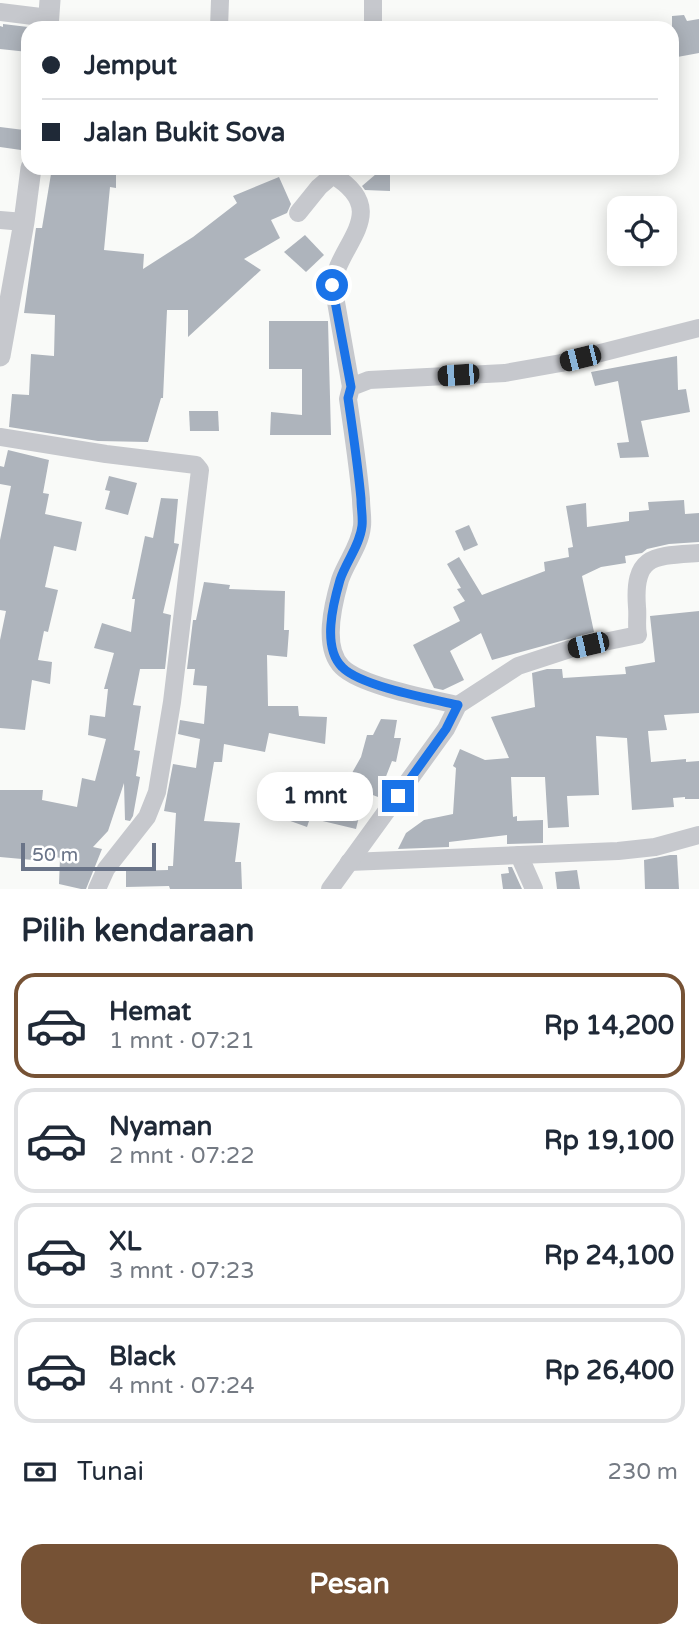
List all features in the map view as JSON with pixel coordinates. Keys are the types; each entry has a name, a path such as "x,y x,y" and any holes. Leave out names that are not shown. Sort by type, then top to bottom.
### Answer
{"street":[{"path":"219,21 220,0"},
{"path":"373,0 373,21"},
{"path":"0,12 49,15"},
{"path":"0,356 30,175"},
{"path":"298,213 327,175"},
{"path":"334,175 348,184 359,204 360,216 350,247 334,273 332,285 351,387 348,398 362,526 342,573 332,607 330,633 335,655 342,667 356,676 458,705"},
{"path":"0,220 24,222"},
{"path":"351,387 369,380 505,373 561,363 699,328"},
{"path":"0,436 106,454 196,465 200,468 201,478 172,702 155,802 147,817 106,869 97,889"},
{"path":"330,889 446,729 458,705 508,672 527,663 570,649 638,635 636,586 640,570 661,557 699,553"},
{"path":"349,862 642,849 699,835"},
{"path":"519,855 534,889"}],"building":[{"path":"684,15 687,21 699,19 699,53 679,57 679,21 672,21 672,16"},
{"path":"3,24 21,26 21,51 0,49 0,26 3,27"},
{"path":"0,127 21,130 21,150 0,147"},
{"path":"51,175 116,175 116,188 110,187 104,250 144,254 143,269 193,237 237,203 233,196 279,177 291,204 287,213 271,220 280,238 244,259 261,270 188,337 188,310 167,310 163,398 148,442 98,441 9,427 12,394 29,395 31,354 54,356 55,315 24,313 36,228 42,228"},
{"path":"375,175 390,175 390,191 365,190 362,186"},
{"path":"305,235 324,255 306,272 284,252"},
{"path":"269,321 328,321 331,435 270,435 271,412 302,415 302,369 269,369"},
{"path":"677,356 678,390 686,389 690,412 641,421 649,457 620,458 617,443 629,442 618,381 595,386 591,372"},
{"path":"189,411 218,411 219,431 190,431"},
{"path":"8,450 49,460 43,493 49,494 45,514 82,522 76,551 54,546 45,587 58,590 48,632 44,631 38,660 52,662 50,684 32,680 25,730 0,728 0,640 6,611 0,610 0,540 11,486 0,484 0,466 4,467"},
{"path":"109,476 137,483 128,515 105,509 110,491 105,490"},
{"path":"161,498 178,499 174,543 179,544 163,613 171,615 165,669 140,669 133,705 141,706 134,750 140,751 136,776 140,777 133,816 130,821 125,820 124,783 108,831 93,847 102,849 86,889 59,884 60,858 34,851 33,860 0,857 0,790 43,790 42,800 77,807 82,778 95,781 106,739 88,735 90,715 105,717 108,689 104,689 114,653 94,648 102,623 131,632 135,599 132,599 145,536 153,538"},
{"path":"684,500 685,514 699,513 699,542 647,549 642,553 625,556 626,563 601,567 582,576 594,632 492,660 481,633 450,651 464,680 443,690 434,688 413,645 460,621 453,607 465,601 447,564 459,557 482,595 545,571 544,562 569,557 568,548 573,547 566,506 586,503 587,527 629,521 629,512 649,510 648,502"},
{"path":"469,525 478,545 464,551 455,531"},
{"path":"204,582 230,585 229,589 285,591 284,630 289,630 287,657 267,655 268,706 298,706 299,716 327,717 325,744 269,733 265,752 224,744 222,762 214,762 204,821 240,823 235,862 241,862 242,889 126,887 126,871 168,870 168,866 173,866 176,813 164,811 173,764 196,768 200,739 178,734 180,720 204,724 207,686 193,685 195,669 187,669 193,620 196,620"},
{"path":"699,611 699,713 664,715 667,730 648,731 651,762 686,759 686,762 699,761 699,799 673,798 674,807 632,810 627,738 596,736 599,795 567,796 569,827 548,828 545,777 511,777 513,817 517,816 517,821 543,820 543,843 507,844 507,835 449,842 449,847 398,849 406,833 424,820 453,814 456,768 453,766 460,749 485,760 509,758 491,717 535,707 532,673 562,669 563,678 626,674 625,667 655,662 650,616"},
{"path":"381,719 397,720 394,738 401,738 396,762 392,761 378,797 365,792 356,829 310,818 307,827 282,818 295,790 326,797 327,793 339,796 361,757 367,735 373,735"},
{"path":"677,855 679,889 645,889 644,860"},
{"path":"508,867 512,867 522,889 503,889 501,874 509,873"},
{"path":"577,870 580,889 557,889 555,872"}],"route":[{"path":"332,285 338,303 351,387 348,398 360,488 362,526 342,573 332,607 330,633 335,655 342,667 356,676 458,705 446,729 398,796"}]}
